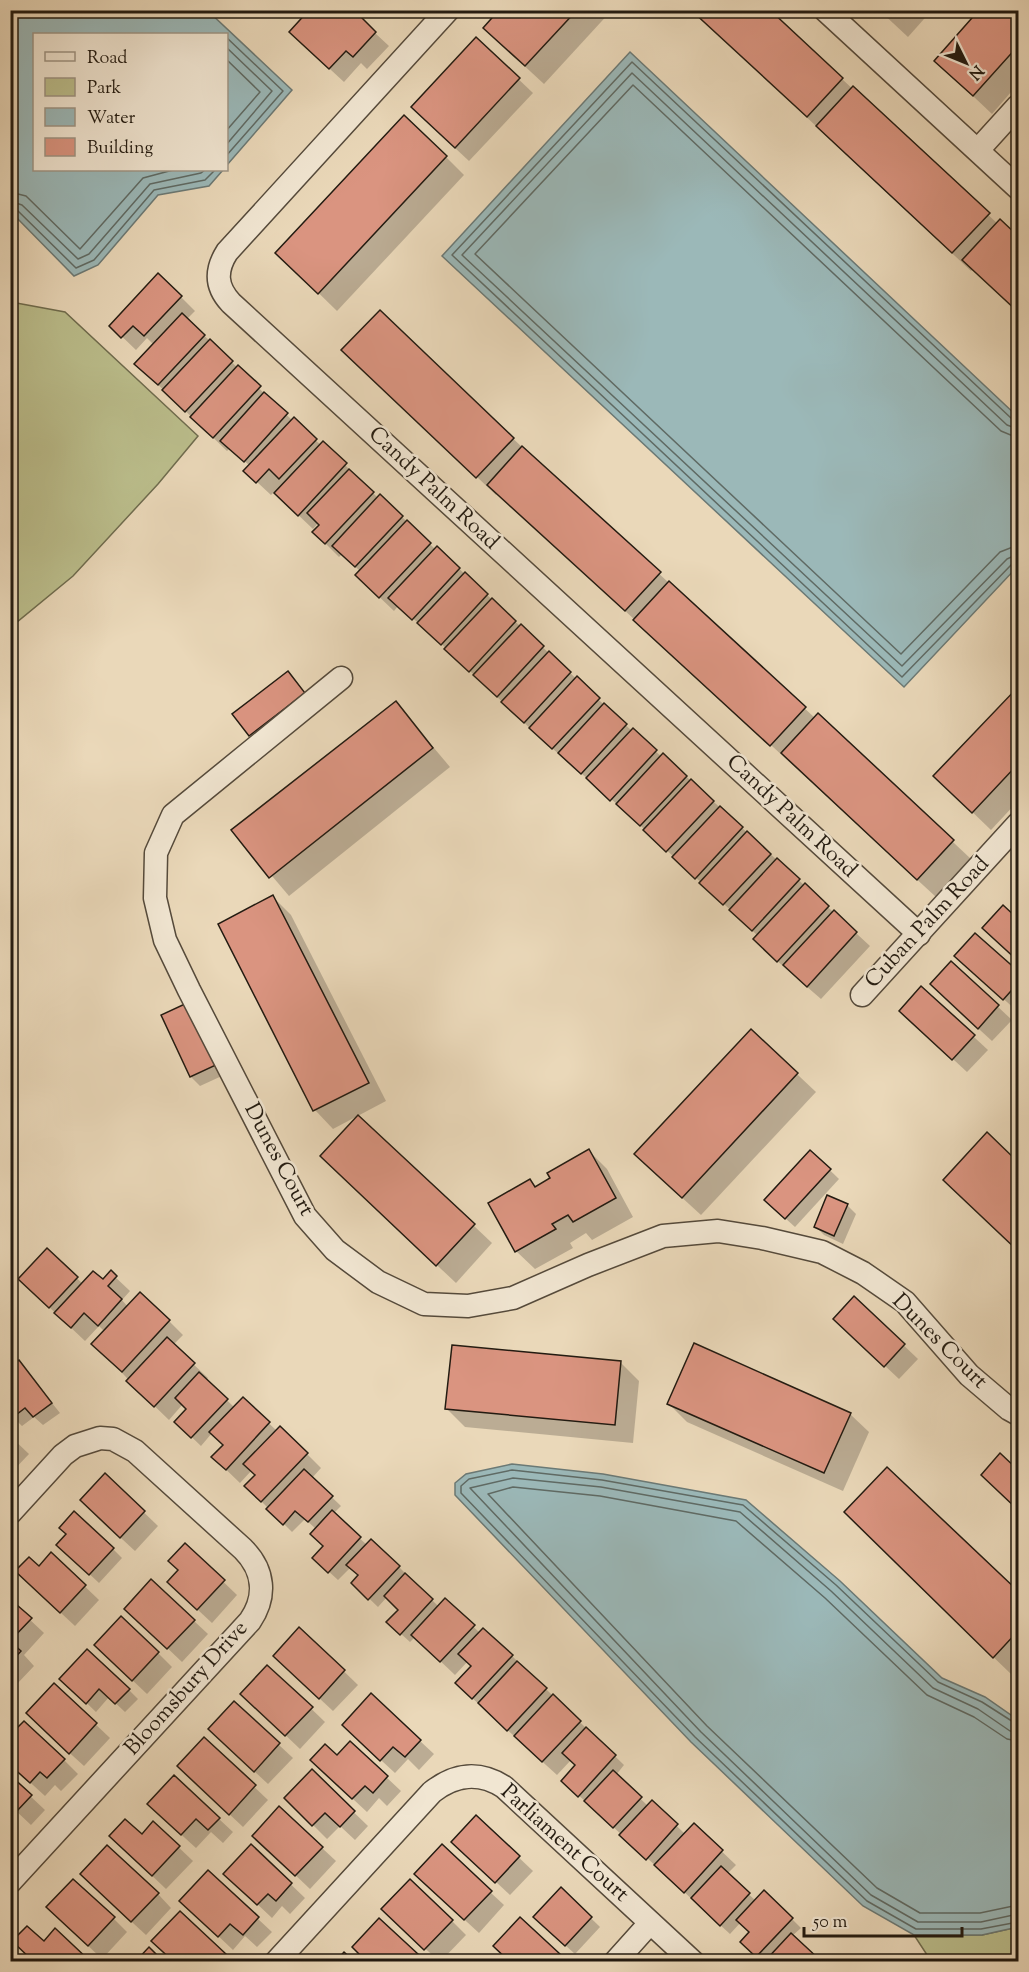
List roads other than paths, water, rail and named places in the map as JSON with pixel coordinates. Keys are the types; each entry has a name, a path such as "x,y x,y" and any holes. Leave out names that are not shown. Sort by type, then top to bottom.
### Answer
{"street":[{"name":"Candy Palm Road","path":"448,10 227,252 218,269 220,288 240,311 919,934"},
{"path":"825,10 1018,188"},
{"path":"978,150 1018,106"},
{"name":"Dunes Court","path":"341,678 174,815 156,853 155,898 165,940 189,990 305,1216 335,1250 378,1282 424,1304 468,1306 513,1298 588,1265 663,1236 718,1231 762,1238 822,1252 863,1273 905,1302 969,1375 1018,1414"},
{"name":"Cuban Palm Road","path":"862,995 1018,824"},
{"name":"Bloomsbury Drive","path":"10,1512 63,1455 75,1446 100,1438 113,1439 135,1451 243,1549 257,1568 262,1590 261,1600 250,1621 10,1881"},
{"name":"Parliament Court","path":"276,1962 432,1792 456,1778 469,1776 482,1776 504,1787 693,1962"},
{"path":"615,1962 650,1923"}],"water":[{"path":"10,11 208,11 292,90 228,164 228,33 33,33 33,171 222,171 209,186 158,195 98,265 74,276 11,212"},
{"path":"630,52 1018,417 1018,566 904,687 442,256"},
{"path":"512,1464 603,1474 746,1500 840,1581 942,1678 985,1697 1018,1720 1018,1927 982,1935 914,1935 863,1906 691,1742 455,1495 455,1483 466,1474"}]}
